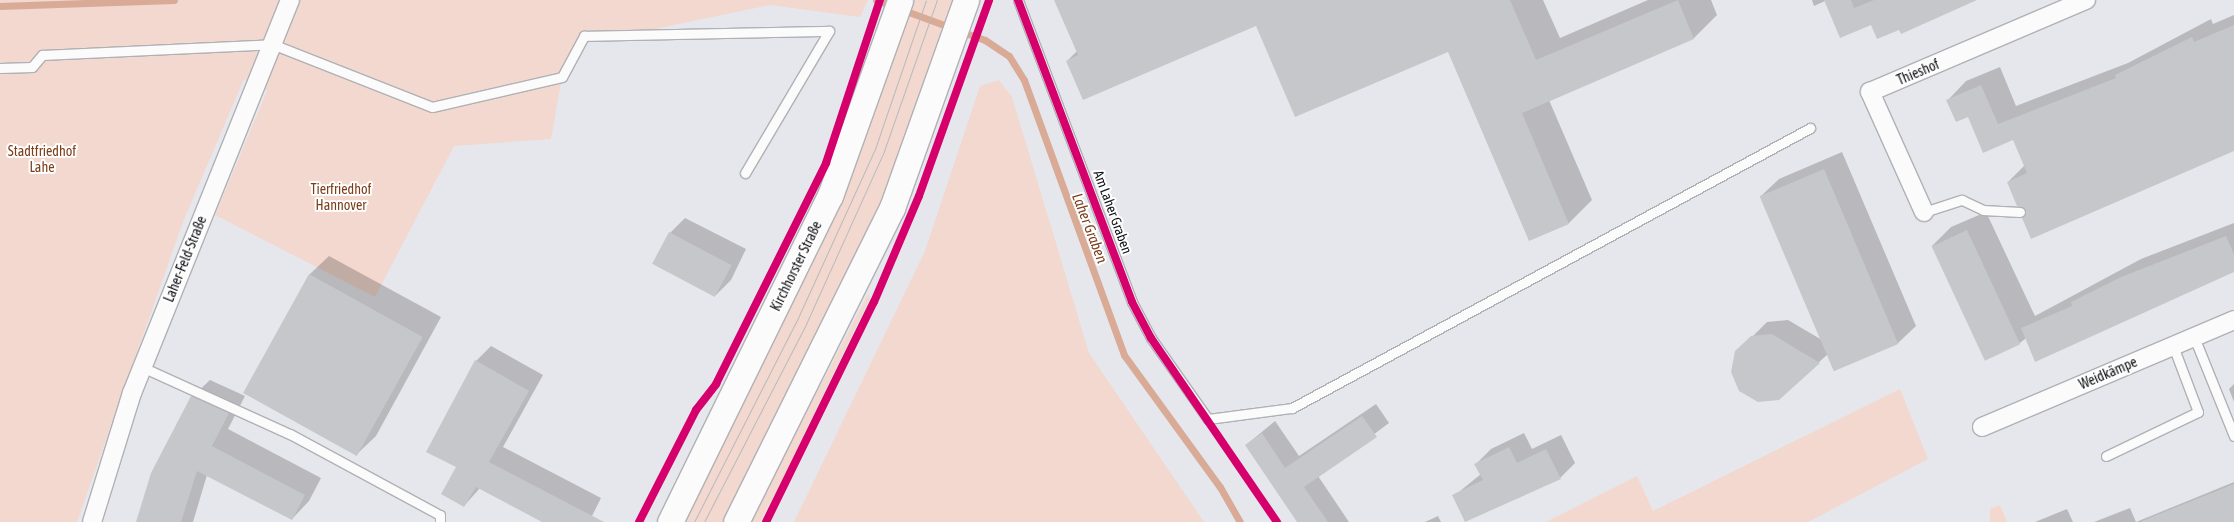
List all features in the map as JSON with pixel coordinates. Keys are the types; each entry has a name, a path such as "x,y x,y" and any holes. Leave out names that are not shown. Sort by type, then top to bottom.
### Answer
{"main road":[{"name":"Kirchhorster Straße","path":"670,522 830,196 900,0"},
{"path":"736,522 892,208 965,5"}],"street":[{"name":"Thieshof","path":"1924,212 1870,92 2086,0"},
{"name":"Laher-Feld-Straße","path":"92,522 142,367 287,7"},
{"name":"Weidkämpe","path":"1982,427 2234,320"}],"lane":[{"name":"Am Laher Graben","path":"1018,0 1132,302 1151,338 1208,419 1292,408 1810,128"},
{"path":"0,68 32,66 42,55 272,44 432,107 562,76 584,36 829,31 745,173"},
{"path":"1924,212 1962,200 1983,210 2020,212"},
{"path":"2194,337 2234,436"},
{"path":"2106,456 2198,412 2172,346"},
{"path":"142,367 290,434 440,515 440,522"}],"green space":[{"path":"0,0 868,0 860,17 770,5 626,35 584,36 562,77 551,139 454,146 375,297 215,215 267,91 244,79 183,222 77,522 0,522"},
{"path":"912,0 954,0 916,113 873,223 724,522 680,522 824,235 880,96"},
{"path":"999,80 1012,97 1089,353 1204,522 794,522 925,251 980,86"},
{"path":"868,294 870,298 780,484 760,522 750,522"},
{"path":"1900,389 1928,459 1808,522 1546,522 1637,476 1653,511"},
{"path":"2000,505 2007,522 1990,522 1990,509"}],"building":[{"path":"1054,0 1510,0 1536,60 1678,0 1694,39 1522,113 1569,224 1529,241 1448,52 1295,117 1256,26 1083,100 1066,61 1078,55"},
{"path":"1824,0 1851,0 1854,8 1874,0 1977,0 1901,34 1899,30 1877,39 1871,25 1840,38"},
{"path":"2234,25 2234,151 2031,239 2022,218 2026,210 2017,206 2007,182 2027,173 2013,140 1983,153 1968,117 1956,122 1946,100 1981,85 1998,124 2116,78 2115,75 2192,37 2194,42"},
{"path":"1824,169 1898,344 1834,371 1760,196"},
{"path":"1967,230 2020,344 1985,361 1932,246"},
{"path":"669,232 732,265 715,297 652,264"},
{"path":"2226,236 2234,254 2234,272 2035,362 2021,328 2072,306 2071,302 2121,277"},
{"path":"309,274 423,337 357,456 243,393"},
{"path":"1772,334 1820,363 1779,400 1758,402 1739,391 1731,372 1735,351 1751,336"},
{"path":"475,360 529,391 489,462 604,522 542,522 476,487 464,507 441,494 456,467 426,452"},
{"path":"191,396 229,413 212,446 305,495 292,520 197,471 181,522 136,522 151,473"},
{"path":"1362,416 1377,437 1304,487 1328,522 1297,522 1245,445 1262,433 1285,468"},
{"path":"1509,447 1517,463 1546,449 1561,479 1465,522 1452,495 1483,480 1474,464"},
{"path":"2234,484 2234,522 2142,522 2142,521"}],"waterway":[{"name":"Laher Graben","path":"0,6 174,0"},
{"name":"Laher Graben","path":"876,0 985,40 1009,56 1024,80 1124,355 1220,487 1240,522"}],"tram line":[{"path":"694,522 797,320 875,149 926,0"},
{"path":"704,522 806,324 884,151 937,0"}],"cycle path":[{"path":"639,522 696,410 716,384 826,163 880,0"},
{"path":"766,522 874,302 919,196 989,0"},
{"path":"1018,0 1132,302 1151,338 1277,522"}],"park label":[{"name":"Stadtfriedhof Lahe","path":"42,160"},
{"name":"Tierfriedhof Hannover","path":"341,197"}]}
